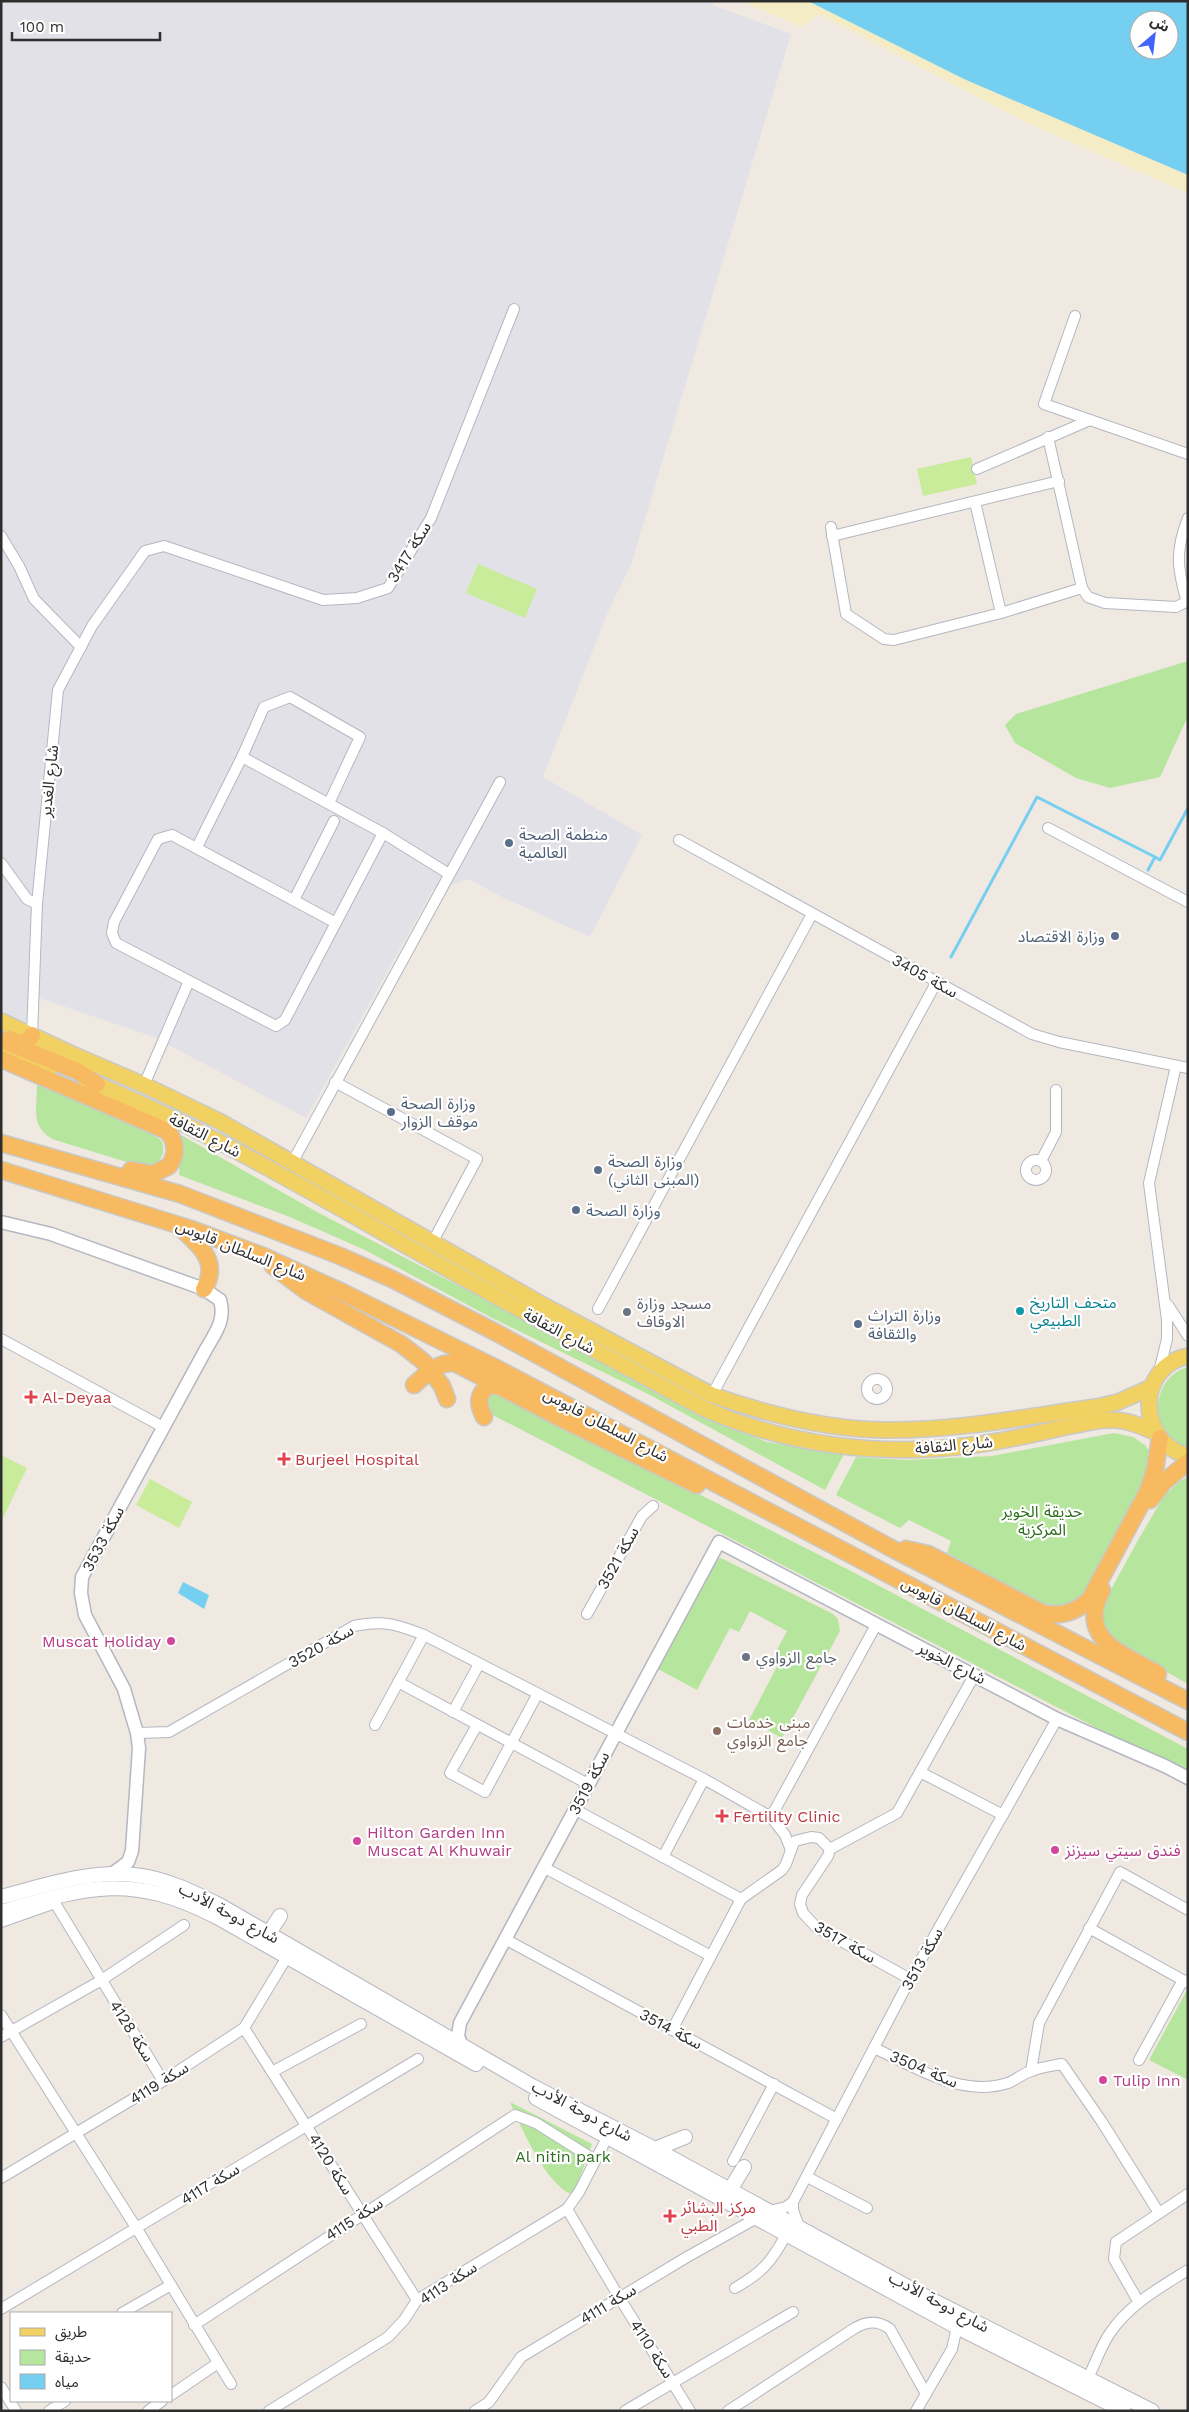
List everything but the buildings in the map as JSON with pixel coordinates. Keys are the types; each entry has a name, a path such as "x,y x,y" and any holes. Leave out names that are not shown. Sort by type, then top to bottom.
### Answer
{"highway":[{"path":"1,1035 22,1043 28,1041 32,1035"},
{"path":"1,1040 77,1071 97,1084"},
{"path":"1,1058 163,1127 174,1139 175,1150 172,1161 158,1172 145,1173 113,1167 98,1169"},
{"name":"شارع السلطان قابوس","path":"1,1143 98,1169 180,1194 340,1256 392,1279 497,1333 889,1548 1188,1701"},
{"name":"شارع السلطان قابوس","path":"1,1170 177,1224 263,1256 368,1304 496,1368 1188,1732"},
{"path":"177,1224 202,1248 209,1260 210,1275 204,1289"},
{"path":"263,1256 293,1282 401,1344 431,1369 442,1386 447,1399"},
{"path":"414,1385 431,1369 443,1362 455,1363 661,1469 821,1540"},
{"path":"484,1417 479,1407 478,1397 483,1389 490,1385 505,1388"},
{"path":"889,1548 928,1554 1043,1613 1058,1615 1074,1611 1090,1599 1148,1491 1155,1470 1157,1435"},
{"path":"1188,1462 1164,1482 1148,1504 1100,1593 1094,1611 1097,1630 1108,1645 1188,1691"}],"main road":[{"name":"شارع الثقافة","path":"1,1020 144,1085 219,1122 432,1243 712,1395 767,1412 801,1420 861,1429 906,1430 944,1428 1096,1408 1118,1402 1154,1382 1174,1362 1188,1356"},
{"name":"شارع الثقافة","path":"1,1052 61,1070 97,1084 187,1125 265,1166 535,1319 606,1357 705,1409 756,1428 856,1449 948,1448 975,1445 1112,1420 1137,1424 1157,1435 1176,1452 1188,1456"},
{"path":"606,1357 702,1400 712,1395 718,1408 735,1415 756,1428"},
{"path":"1154,1382 1148,1410 1157,1435"},
{"name":"شارع دوحة الأدب","path":"1,1897 48,1884 112,1874 136,1875 177,1885 221,1906 269,1933 532,2086 730,2190 763,2214 786,2235 957,2327 1124,2411"},
{"name":"شارع دوحة الأدب","path":"1,1912 86,1889 115,1888 139,1890 162,1894 186,1902 607,2138 763,2214 799,2227 928,2298 1152,2411"},
{"path":"269,1933 280,1916"},
{"path":"655,2149 685,2137"},
{"path":"730,2190 738,2164"}],"street":[{"name":"سكة 3417","path":"145,551 164,546 323,600 357,598 388,588 430,518 514,309"},
{"path":"1075,316 1044,404 1188,454"},
{"path":"977,469 1090,420"},
{"path":"1048,437 1082,588 1088,597 1105,603 1176,607 1187,602 1181,583 1178,551 1179,541 1188,518"},
{"path":"1059,481 975,502 832,532 846,614 884,639 894,640 1001,613 1082,588"},
{"path":"975,502 1001,613"},
{"path":"1,536 19,566 34,599 81,647"},
{"name":"شارع الغدير","path":"32,1035 37,904 58,690 92,626 145,551"},
{"path":"197,847 242,757 264,707 290,697 360,737 329,803"},
{"path":"242,757 383,833 449,874"},
{"path":"292,1163 500,782"},
{"path":"294,900 334,821"},
{"path":"1048,828 1188,902"},
{"path":"336,923 172,835 158,839 114,922 112,933 116,943 276,1026 285,1020 336,923 383,833"},
{"name":"سكة 3405","path":"679,840 936,983 1032,1034 1059,1042 1188,1068"},
{"path":"1,863 27,899 37,904"},
{"path":"598,1309 812,914"},
{"path":"144,1085 189,981"},
{"path":"712,1395 936,983"},
{"path":"1154,1382 1167,1339 1166,1300 1149,1183 1176,1066"},
{"path":"335,1082 477,1159 432,1243"},
{"path":"1041,1161 1056,1132 1056,1090"},
{"path":"1,1222 51,1234 204,1289"},
{"name":"سكة 3533","path":"132,1851 139,1748 137,1734 124,1690 85,1615 81,1585 89,1563 223,1317 220,1300 204,1289"},
{"path":"1166,1300 1179,1326 1188,1336"},
{"path":"1,1339 163,1427"},
{"name":"سكة 3521","path":"587,1614 642,1516 653,1506"},
{"name":"شارع الخوير","path":"720,1542 876,1625 975,1674 1057,1719 1188,1778"},
{"name":"سكة 3519","path":"460,2024 574,1809 720,1542"},
{"name":"سكة 3520","path":"137,1734 169,1732 354,1626 370,1622 392,1622 424,1635 537,1695 615,1733"},
{"path":"771,1817 876,1625"},
{"path":"375,1725 424,1635"},
{"path":"454,1712 479,1664"},
{"path":"791,1843 811,1837 819,1838 830,1849 897,1813 975,1674"},
{"path":"398,1682 588,1784"},
{"path":"477,1724 450,1773 485,1792 537,1695"},
{"name":"سكة 3513","path":"793,2202 910,1979 1057,1719"},
{"path":"615,1733 771,1817 791,1843"},
{"path":"920,1772 1002,1815"},
{"path":"663,1857 704,1780"},
{"path":"574,1809 741,1900"},
{"path":"672,2030 741,1900 782,1870 786,1864 791,1843"},
{"name":"سكة 3517","path":"830,1849 828,1856 802,1896 800,1904 804,1913 816,1927 910,1979"},
{"path":"112,1874 128,1862 132,1851"},
{"path":"132,1851 138,1868 158,1880"},
{"path":"543,1867 711,1956"},
{"path":"1031,2071 1039,2023 1120,1872 1188,1910"},
{"name":"سكة 4128","path":"1,1922 55,1903 100,1981 163,2080"},
{"path":"1,2037 100,1981 184,1925"},
{"path":"1089,1928 1186,1981 1139,2060"},
{"name":"سكة 3514","path":"505,1940 837,2118"},
{"name":"سكة 4119","path":"1,2178 76,2134 244,2028 287,1957"},
{"path":"1,2015 137,2228 232,2384"},
{"path":"272,2072 361,2024"},
{"path":"439,2031 450,2030 460,2024"},
{"path":"460,2024 458,2036 461,2044"},
{"name":"سكة 4120","path":"244,2028 417,2300"},
{"name":"سكة 3504","path":"874,2048 947,2081 967,2087 984,2088 1009,2083 1031,2071 1062,2064 1102,2122 1159,2213"},
{"name":"سكة 4117","path":"1,2309 418,2059"},
{"path":"738,2164 774,2084"},
{"name":"سكة 4115","path":"194,2324 515,2115 536,2123 595,2160"},
{"name":"سكة 4113","path":"269,2411 388,2337 404,2320 417,2300 567,2209 579,2192 607,2138"},
{"path":"807,2177 867,2208"},
{"path":"1138,2301 1114,2259 1114,2248 1119,2238 1188,2194"},
{"path":"763,2214 786,2207 793,2202"},
{"path":"793,2202 793,2210 799,2227"},
{"name":"سكة 4110","path":"567,2209 690,2411"},
{"name":"سكة 4111","path":"476,2411 489,2402 521,2357 619,2297 763,2214"},
{"path":"735,2288 764,2270 786,2235"},
{"path":"1088,2378 1109,2334 1138,2301 1188,2270"},
{"path":"124,2312 171,2285"},
{"path":"626,2411 793,2312"},
{"path":"728,2411 855,2328 869,2322 880,2323 890,2329 926,2394"},
{"path":"916,2411 952,2349 957,2327"},
{"path":"172,2394 218,2363"},
{"path":"1,2387 10,2401"},
{"path":"49,2411 63,2402"},
{"path":"148,2411 161,2402"}],"shaded area":[{"path":"1,1 714,1 713,5 791,34 632,562 607,614 543,777 642,835 590,937 498,895 469,879 432,891 306,1118 154,1037 31,996 26,1021 19,1023 1,1014"}],"green space":[{"path":"971,457 977,484 923,496 917,469"},
{"path":"478,564 537,589 525,618 466,593"},
{"path":"1188,661 1188,716 1160,777 1110,788 1076,778 1015,743 1005,725 1016,714"},
{"path":"37,1085 100,1109 146,1131 161,1140 163,1154 161,1158 155,1164 146,1168 52,1139 40,1128 36,1115"},
{"path":"181,1135 317,1212 734,1429 767,1442 844,1454 825,1490 650,1395 494,1319 365,1250 290,1217 179,1175"},
{"path":"1188,1367 1188,1449 1175,1443 1166,1433 1160,1421 1158,1408 1160,1395 1166,1383 1175,1373"},
{"path":"497,1392 849,1570 1188,1749 1188,1775 487,1412 484,1396"},
{"name":"حديقة الخوير المركزية","path":"1114,1433 1133,1437 1145,1445 1150,1452 1151,1468 1118,1534 1081,1598 1063,1609 1047,1606 947,1553 951,1541 909,1520 900,1528 836,1495 856,1457 905,1460 992,1456"},
{"path":"1,1455 27,1468 1,1522"},
{"path":"1188,1477 1188,1684 1109,1639 1100,1624 1102,1606 1164,1496 1180,1481"},
{"path":"150,1479 192,1502 179,1528 136,1505"},
{"path":"721,1558 833,1614 838,1619 840,1631 782,1738 749,1720 781,1659 774,1655 787,1631 750,1611 739,1632 730,1628 697,1690 656,1668 714,1560"},
{"path":"1188,1990 1188,2080 1149,2060"},
{"name":"Al nitin park","path":"510,2102 592,2144 576,2188 571,2194 561,2188 543,2167 527,2139"}],"sand":[{"path":"740,1 808,1 964,79 1188,175 1188,193 1025,122 819,14 802,27"}],"water":[{"path":"808,1 1188,1 1188,175 964,79"},
{"path":"183,1582 209,1595 204,1609 178,1593"}],"waterway":[{"path":"951,957 1037,797 1155,857"},
{"path":"1148,870 1155,857 1160,860 1188,808"}],"place":[{"name":"منطمة الصحة العالمية","path":"509,843"},
{"name":"وزارة الاقتصاد","path":"1115,936"},
{"name":"وزارة الصحة موقف الزوار","path":"391,1112"},
{"name":"وزارة الصحة (المبنى الثاني)","path":"598,1170"},
{"name":"وزارة الصحة","path":"576,1210"},
{"name":"متحف التاريخ الطبيعي","path":"1020,1311"},
{"name":"مسجد وزارة الاوقاف","path":"627,1312"},
{"name":"وزارة التراث والثقافة","path":"858,1324"},
{"name":"Al-Deyaa","path":"31,1397"},
{"name":"Burjeel Hospital","path":"284,1459"},
{"name":"Muscat Holiday","path":"171,1641"},
{"name":"جامع الزواوي","path":"746,1657"},
{"name":"مبنى خدمات جامع الزواوي","path":"717,1731"},
{"name":"Fertility Clinic","path":"722,1816"},
{"name":"Hilton Garden Inn Muscat Al Khuwair","path":"357,1841"},
{"name":"فندق سيتي سيزنز","path":"1055,1850"},
{"name":"Tulip Inn","path":"1103,2080"},
{"name":"مركز البشائر الطبي","path":"670,2216"}]}
